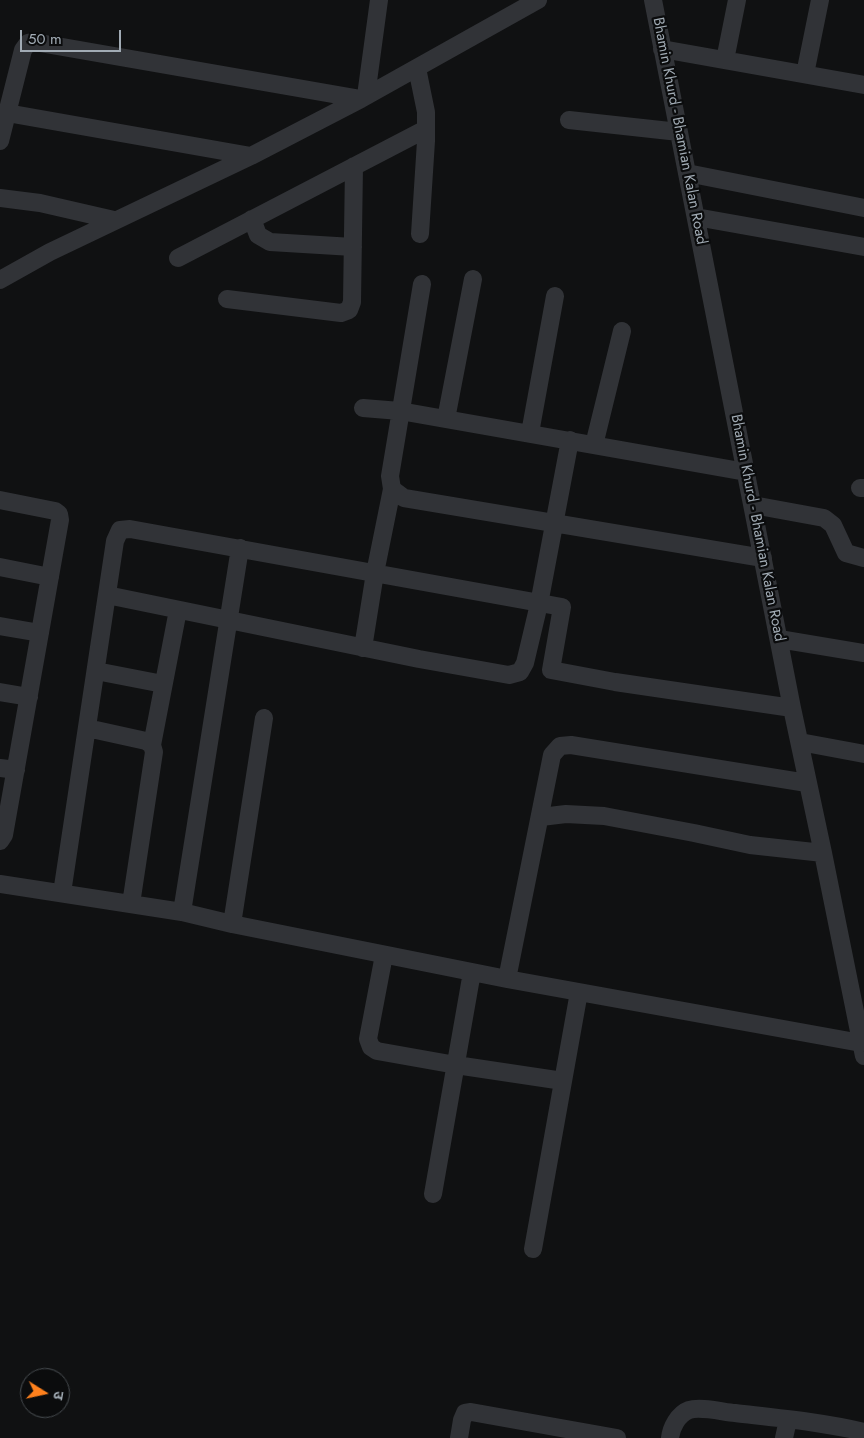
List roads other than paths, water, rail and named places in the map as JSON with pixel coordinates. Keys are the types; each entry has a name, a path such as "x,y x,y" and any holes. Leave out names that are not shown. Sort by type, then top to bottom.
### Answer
{"street":[{"path":"364,97 379,0"},
{"path":"510,0 534,1"},
{"name":"Bhamin Khurd - Bhamian Kalan Road","path":"653,0 792,708 863,1050"},
{"path":"725,60 737,0"},
{"path":"805,74 820,0"},
{"path":"0,280 50,252 251,156 364,97 534,1"},
{"path":"0,141 23,50 28,44 34,42 364,97"},
{"path":"662,49 864,85"},
{"path":"416,68 426,112 420,234"},
{"path":"7,113 251,156"},
{"path":"569,120 679,132"},
{"path":"178,258 426,129"},
{"path":"227,299 341,313 349,310 352,302 354,166"},
{"path":"687,174 864,208"},
{"path":"0,198 40,203 114,220"},
{"path":"696,217 864,247"},
{"path":"252,219 258,235 270,242 353,247"},
{"path":"446,419 473,279"},
{"path":"363,648 392,490 390,476 422,284"},
{"path":"530,433 555,296"},
{"path":"594,445 622,331"},
{"path":"363,408 400,411 746,472"},
{"path":"107,595 509,676 520,672 525,663 539,604 570,440"},
{"path":"392,490 404,498 763,558"},
{"path":"0,500 48,509 59,514 60,520 28,698 8,769 4,835 0,841"},
{"path":"753,505 824,518 833,525 846,553 864,558"},
{"path":"62,893 115,541 120,530 130,529 240,548 562,607 551,670 615,682 792,708"},
{"path":"182,912 240,548"},
{"path":"0,567 50,577"},
{"path":"131,904 154,752 152,745 178,610"},
{"path":"0,626 40,633"},
{"path":"779,639 864,653"},
{"path":"96,671 163,684"},
{"path":"0,692 28,698"},
{"path":"232,924 264,718"},
{"path":"87,728 146,741 152,745"},
{"path":"800,742 864,754"},
{"path":"507,979 552,755 560,746 581,746 807,783"},
{"path":"540,817 566,814 604,816 750,845 823,853"},
{"path":"0,884 182,912 232,924 863,1050"},
{"path":"384,954 368,1039 371,1047 377,1051 456,1065 563,1081"},
{"path":"433,1194 472,972"},
{"path":"533,1248 579,992"},
{"path":"670,1438 671,1430 679,1418 689,1410 705,1410 788,1420 857,1433"},
{"path":"459,1438 465,1413 472,1412 589,1436 617,1438"},
{"path":"784,1438 788,1420"}]}
